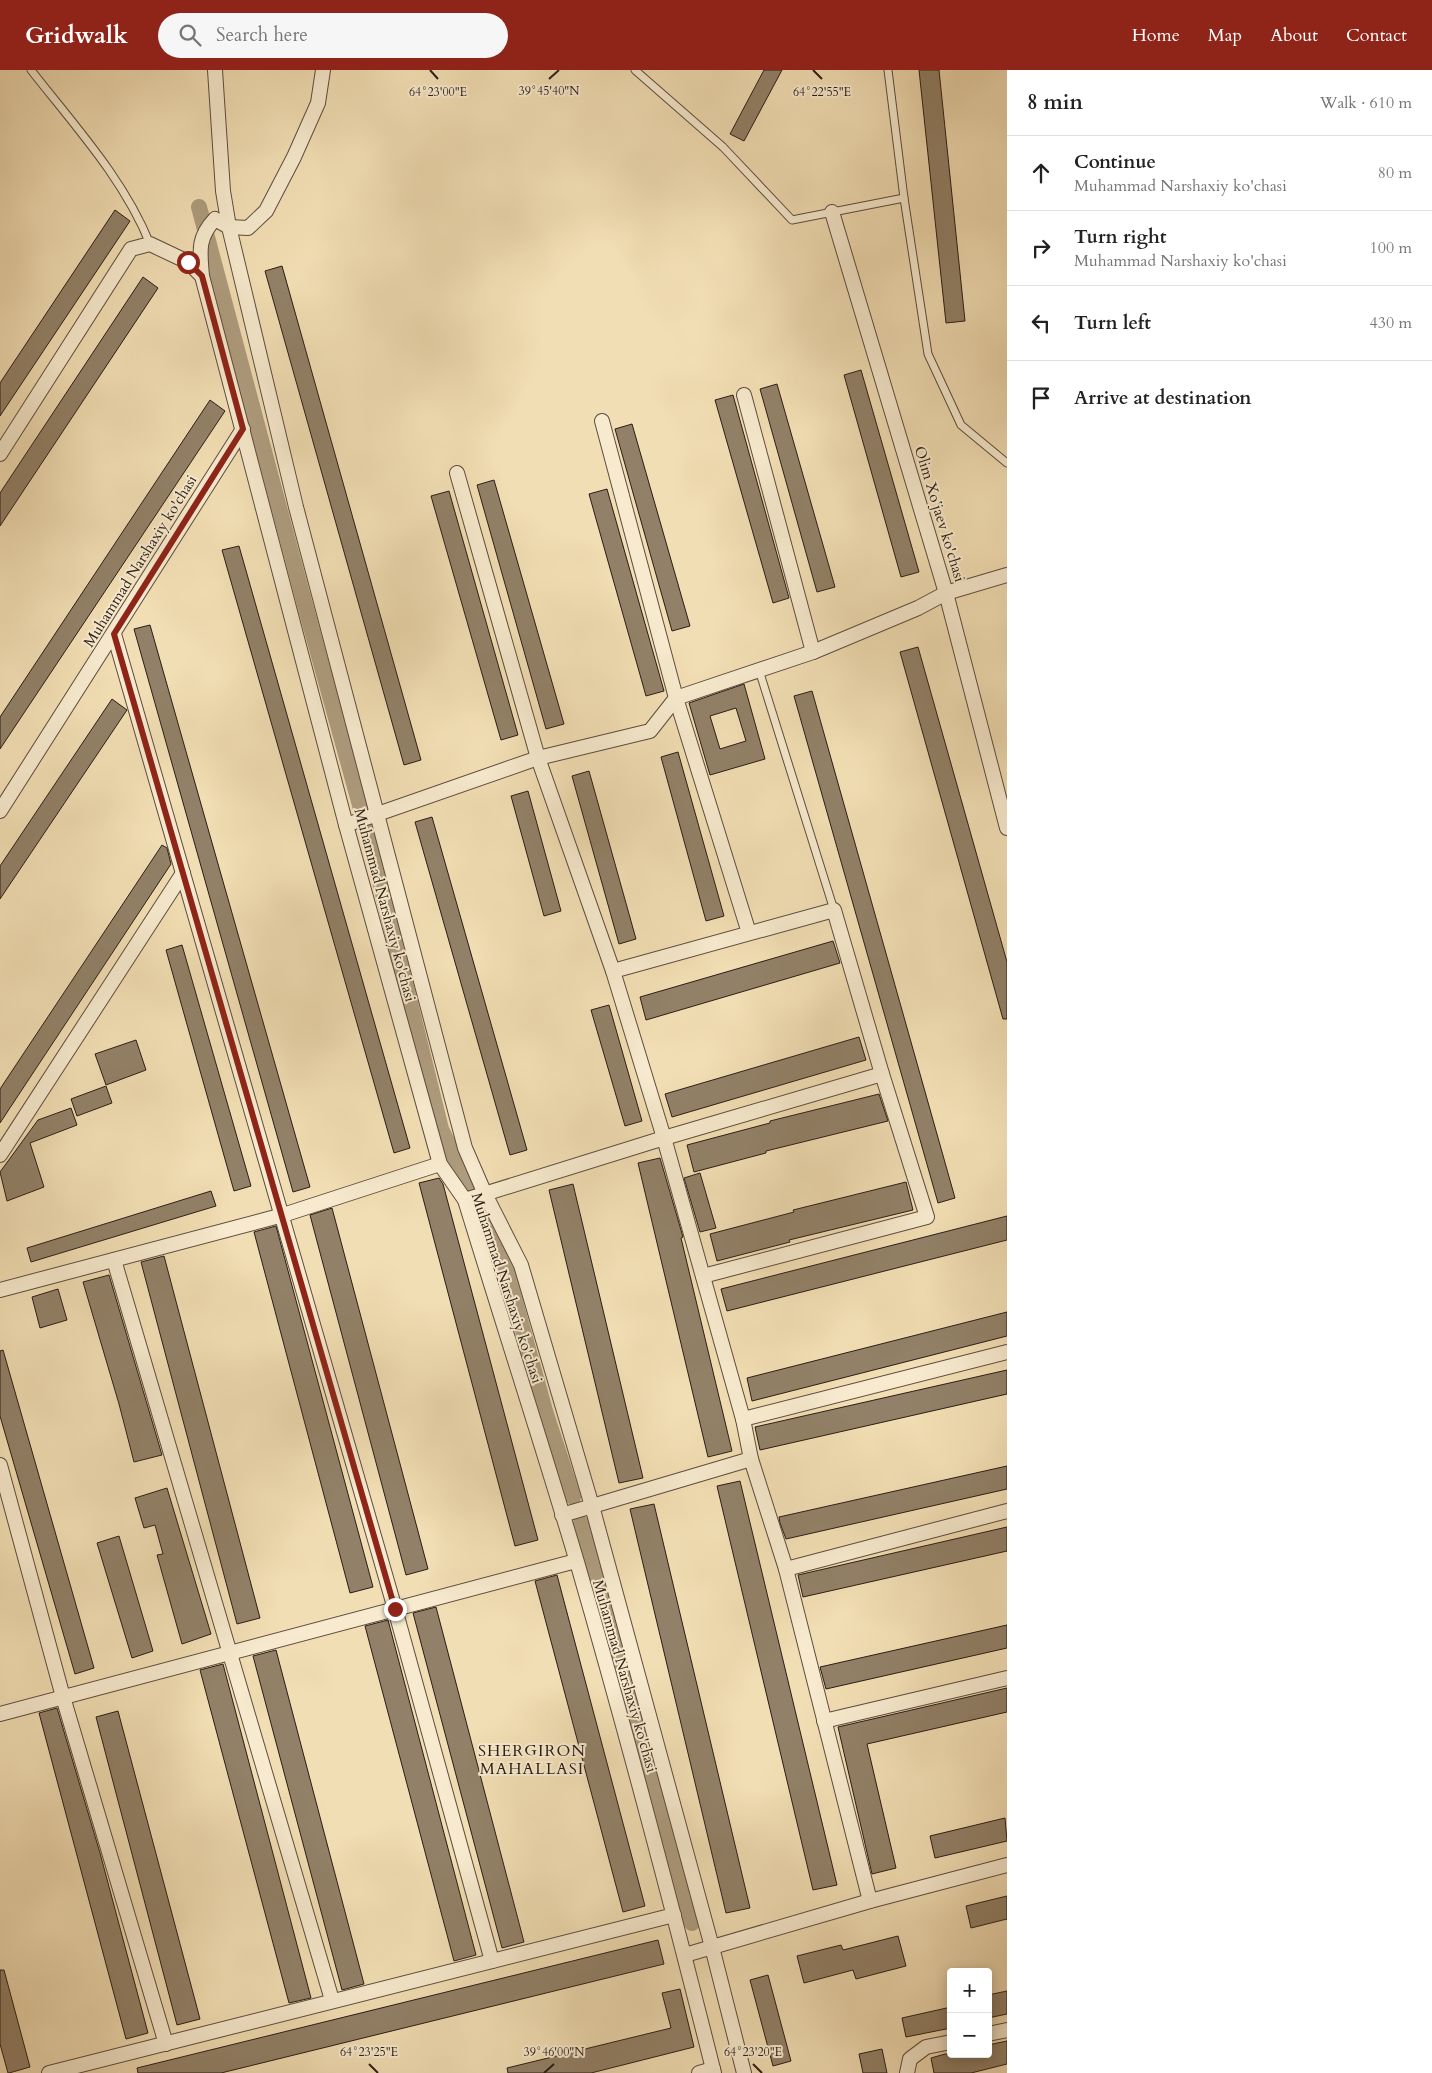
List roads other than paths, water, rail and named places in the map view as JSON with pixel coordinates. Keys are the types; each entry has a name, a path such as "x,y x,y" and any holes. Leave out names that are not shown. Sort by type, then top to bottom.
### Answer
{"street":[{"path":"215,70 223,191 229,227 296,507 376,814 465,1148 485,1194 521,1265 592,1506 712,1947 744,2073"},
{"path":"229,227 248,228 266,211 294,157 318,103 323,70"},
{"name":"Olim Xoʻjaev ko'chasi","path":"832,212 946,593 1007,828"},
{"name":"Muhammad Narshaxiy ko'chasi","path":"229,227 215,219 205,229 200,246 202,276 346,825 440,1164 465,1200 576,1561 629,1745 714,2071"},
{"path":"0,454 131,249 150,244 188,262 202,276"},
{"path":"744,395 813,652"},
{"path":"602,422 676,698 749,934"},
{"name":"Muhammad Narshaxiy ko'chasi","path":"0,811 243,429"},
{"path":"457,473 538,758 613,971 664,1138 743,1419 751,1459 786,1569 870,1901"},
{"path":"346,825 538,758 650,731 676,698 813,652 918,608 946,593 1007,575"},
{"path":"114,634 395,1609 492,1961"},
{"path":"0,1155 183,873"},
{"path":"613,971 834,910 882,1074 927,1217 703,1276"},
{"path":"465,1200 664,1138 882,1074"},
{"path":"0,1290 282,1214 440,1164"},
{"path":"114,1260 332,2000"},
{"path":"743,1419 1007,1352"},
{"path":"562,1515 751,1459"},
{"path":"0,1465 63,1697 166,2044"},
{"path":"786,1569 1007,1510"},
{"path":"0,1714 576,1561"},
{"path":"824,1720 1007,1678"},
{"path":"685,1955 870,1901 1007,1865"},
{"path":"49,2073 674,1915"},
{"path":"992,2033 1007,2030"},
{"path":"907,2073 910,2059 926,2047 947,2043"},
{"path":"699,2073 714,2071"}],"lane":[{"path":"31,70 101,159 140,219 150,244"},
{"path":"635,70 723,147 792,220 904,198"},
{"path":"888,70 904,198 928,354 961,425 1007,463"},
{"path":"759,670 834,910"}],"waterway":[{"path":"199,207 372,849 441,1129 506,1268 545,1411 573,1497"},
{"path":"581,1523 692,1923"}],"district":[{"name":"SHERGIRON MAHALLASI","path":"532,1760"}]}
